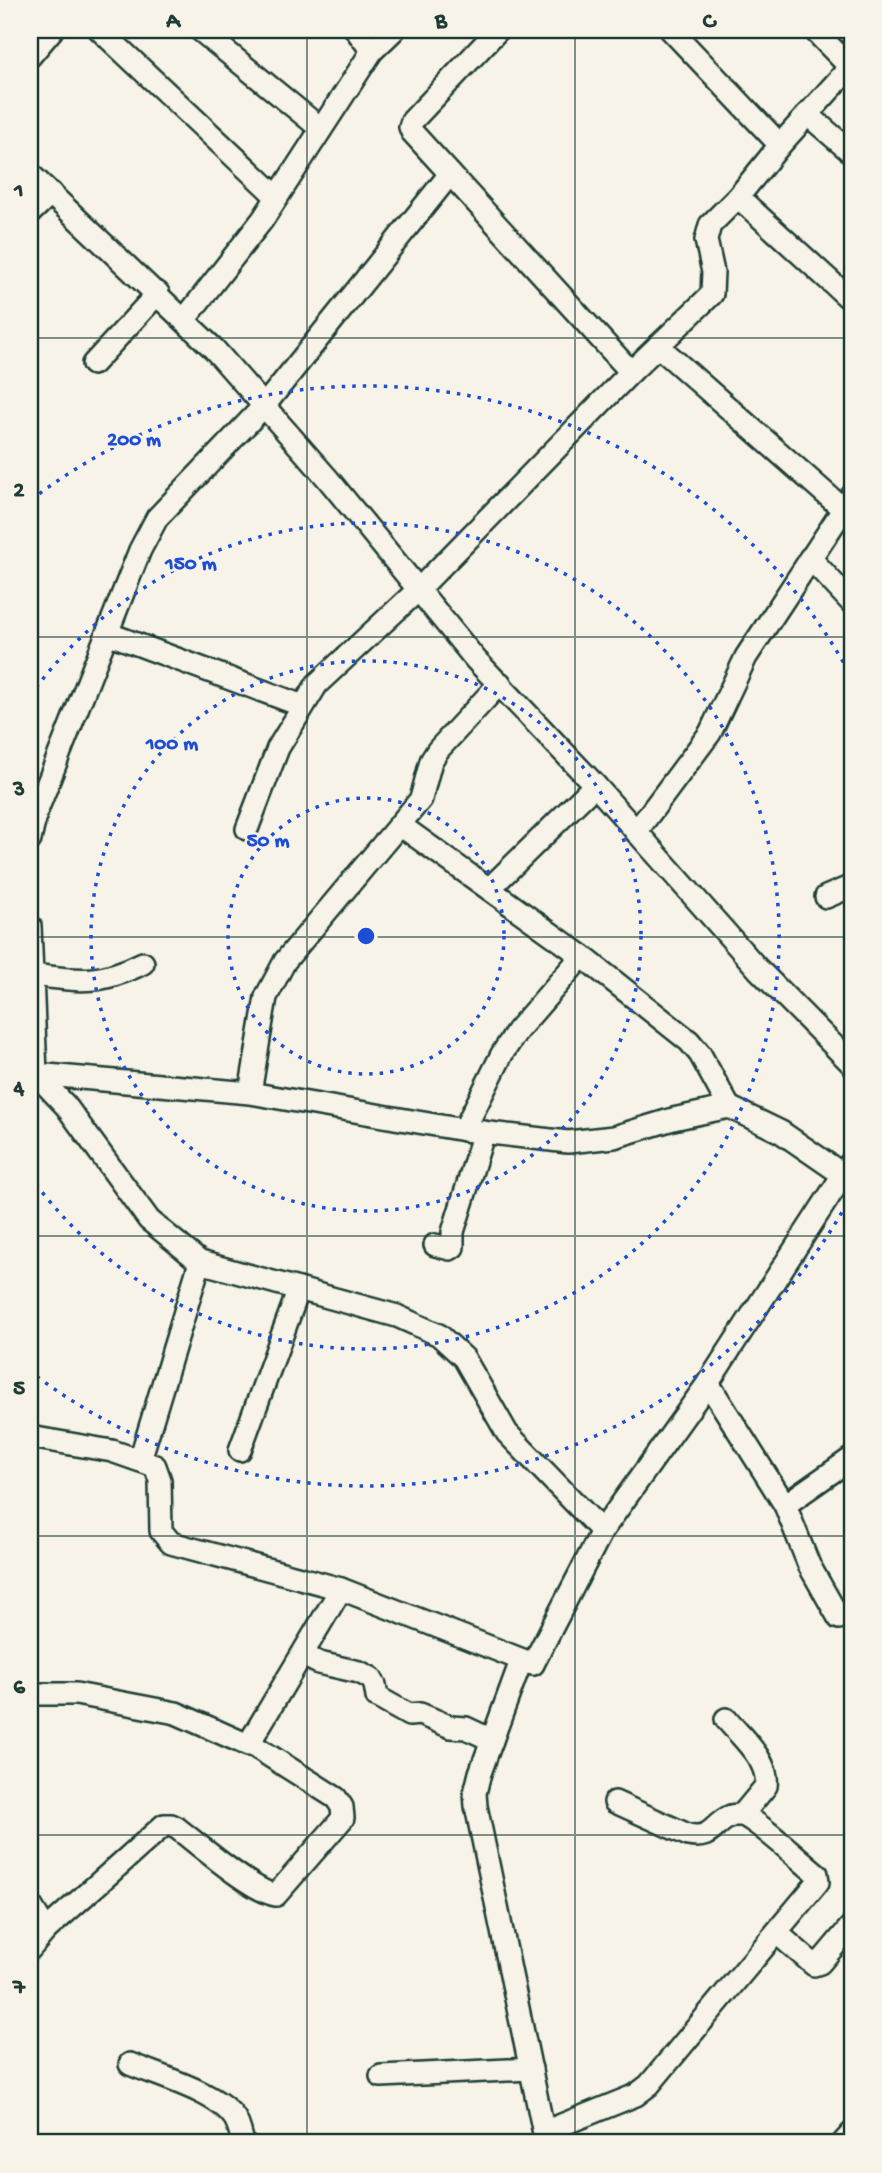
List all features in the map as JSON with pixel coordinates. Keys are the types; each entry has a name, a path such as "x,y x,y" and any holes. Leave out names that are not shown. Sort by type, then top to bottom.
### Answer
{"street":[{"path":"30,56 52,30"},
{"path":"100,30 277,197"},
{"path":"200,30 320,128"},
{"path":"356,30 372,51"},
{"path":"185,319 251,235 372,51 394,30"},
{"path":"498,30 412,121 410,127 631,372"},
{"path":"671,30 780,145"},
{"path":"247,829 278,748 317,684 418,590 631,372 712,294 713,272 706,240 710,225 738,197 780,145 851,66 814,30"},
{"path":"807,114 852,153"},
{"path":"30,174 185,319 264,406 476,660 595,785 758,969 852,1064"},
{"path":"30,840 36,813 107,633 140,550 157,519 264,406 450,174"},
{"path":"30,213 51,193"},
{"path":"738,197 852,301"},
{"path":"93,364 158,293"},
{"path":"636,832 710,733 746,657 848,502 658,346"},
{"path":"810,558 852,603"},
{"path":"107,633 303,706"},
{"path":"250,1093 266,997 272,981 285,961 421,799 426,789 431,761 438,750 500,683"},
{"path":"490,888 595,785"},
{"path":"400,825 582,956 689,1041 700,1054 729,1107 847,1168 708,1383 602,1531 533,1664"},
{"path":"826,897 852,886"},
{"path":"30,926 33,1073 66,1106 149,1220 200,1262 397,1316 439,1335 464,1357 507,1433 602,1531"},
{"path":"435,1245 450,1249 453,1247 453,1232 474,1131 502,1054 517,1031 582,956"},
{"path":"33,975 92,981 106,979 143,963"},
{"path":"33,1073 250,1093 474,1131 568,1142 614,1138 673,1119 729,1107"},
{"path":"140,1460 200,1262"},
{"path":"240,1450 299,1289"},
{"path":"708,1383 785,1505 809,1565 839,1618"},
{"path":"30,1437 112,1451 155,1466 158,1471 161,1531 172,1543 341,1589 533,1664"},
{"path":"785,1505 852,1458"},
{"path":"251,1744 341,1589"},
{"path":"303,1655 319,1663 359,1672 370,1678 375,1685 377,1697 410,1715 420,1714 451,1727 466,1728 492,1740"},
{"path":"533,1664 521,1661 475,1793 545,2138 636,2095 649,2085 817,1886 817,1874 742,1815 732,1815 705,1836 697,1837 615,1802"},
{"path":"30,1694 76,1694 176,1713 244,1745 251,1744 336,1798 342,1807 343,1818 276,1895 269,1894 177,1828 164,1825 46,1930 30,1949"},
{"path":"726,1718 760,1760 767,1780 766,1786 742,1815"},
{"path":"30,1904 46,1930"},
{"path":"777,1933 814,1965 820,1963 852,1925"},
{"path":"130,2064 186,2087 225,2108 235,2118 243,2143"},
{"path":"381,2076 531,2069"},
{"path":"843,2143 852,2133"}]}
